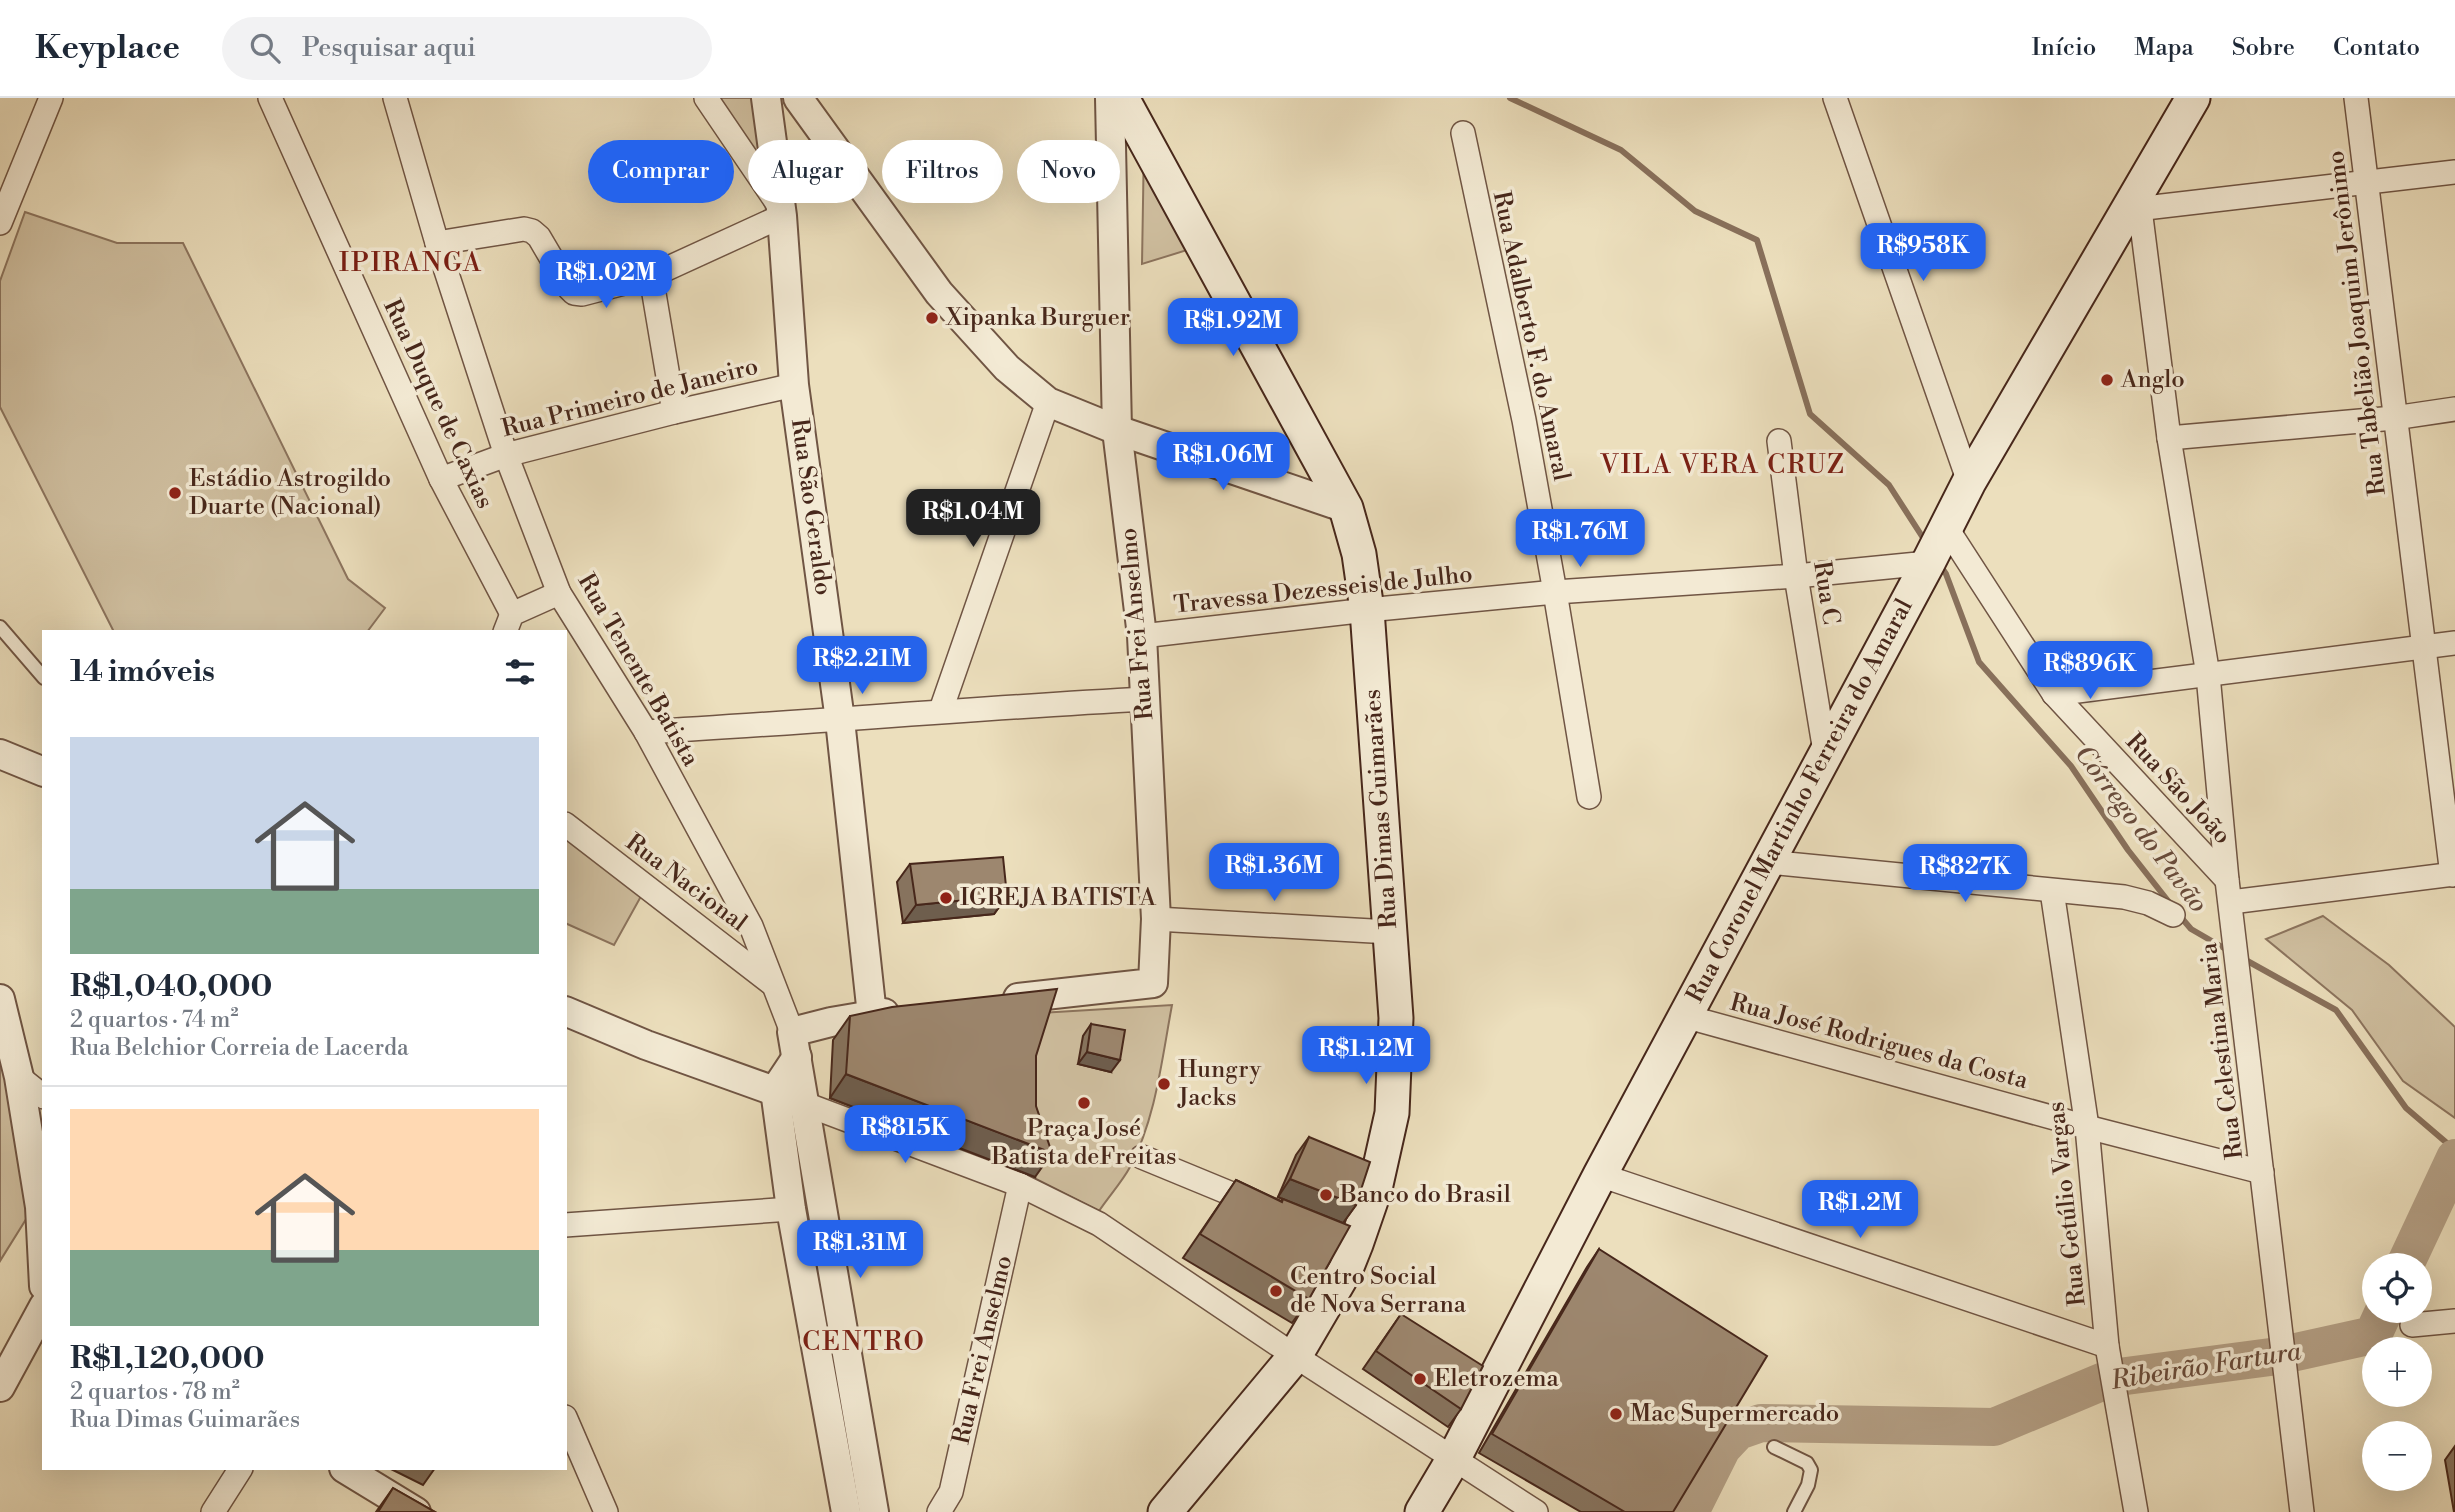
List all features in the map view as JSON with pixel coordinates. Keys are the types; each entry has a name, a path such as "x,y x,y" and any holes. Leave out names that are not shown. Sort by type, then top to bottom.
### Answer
{"main road":[{"name":"Rua Dimas Guimarães","path":"1122,98 1346,508 1359,554 1367,610 1396,1018 1392,1113 1375,1189 1344,1239 1346,1269 1295,1356 1165,1512"},
{"name":"Rua Coronel Martinho Ferreira do Amaral","path":"1422,1512 1454,1458 1600,1175 1969,482 2134,210 2193,98"}],"street":[{"path":"2,211 51,98"},
{"name":"Rua Duque de Caxias","path":"270,98 441,479 509,623"},
{"name":"Rua Tenente Batista","path":"395,98 437,243 506,455 559,593 646,732 751,926 794,1045"},
{"path":"437,243 524,229 532,231 539,237 569,288 574,293 582,294 651,276 781,211 706,98"},
{"name":"Rua São Geraldo","path":"766,98 781,211 794,385 840,720 872,1015"},
{"path":"798,98 939,293 1007,368 1048,402 1116,430 1346,508"},
{"name":"Rua Frei Anselmo","path":"992,1001 1153,983 1156,919 1142,636 1116,430 1110,98"},
{"path":"1835,98 1969,482"},
{"name":"Rua Tabelião Joaquim Jerônimo","path":"2356,98 2453,875"},
{"name":"Rua Adalberto F. do Amaral","path":"1463,133 1524,420 1589,797"},
{"path":"2134,210 2455,172"},
{"name":"Rua Celestina Maria","path":"2134,210 2208,675 2230,895 2302,1512"},
{"path":"651,276 674,412"},
{"name":"Rua Primeiro de Janeiro","path":"441,479 506,455 674,412 794,385"},
{"path":"941,710 1048,402"},
{"path":"2169,438 2394,418 2455,409"},
{"name":"Rua C","path":"1779,441 1796,576 1825,752"},
{"name":"Rua São João","path":"1946,528 2054,694 2230,895"},
{"name":"Travessa Dezesseis de Julho","path":"1142,636 1555,592 1796,576 1928,562"},
{"path":"509,623 559,593"},
{"path":"2054,694 2455,643"},
{"path":"646,732 840,720 941,710 1146,699"},
{"path":"0,754 42,771"},
{"name":"Rua Nacional","path":"567,826 774,985"},
{"path":"1768,862 2124,898 2148,903 2173,915"},
{"path":"2230,895 2453,875"},
{"name":"Rua Getúlio Vargas","path":"2052,891 2087,1127 2108,1354 2136,1512"},
{"path":"1156,919 1390,932"},
{"path":"0,999 19,1077 40,1207 42,1246"},
{"path":"846,1512 791,1209 775,1090 794,1045 872,1015 912,1010"},
{"path":"567,1012 646,1045 775,1090 1020,1185 1099,1224 1295,1356 1536,1512"},
{"name":"Rua José Rodrigues da Costa","path":"1684,1016 2087,1127 2262,1172"},
{"path":"794,1045 874,1512"},
{"path":"19,1077 42,1095"},
{"path":"1142,1157 1281,1214"},
{"path":"1600,1175 2108,1354"},
{"name":"Rua Frei Anselmo","path":"939,1512 951,1492 1020,1185"},
{"path":"567,1225 791,1209"},
{"path":"0,1387 42,1310"},
{"path":"2412,1325 2455,1321"},
{"path":"567,1423 606,1512"},
{"path":"212,1512 240,1470"},
{"path":"347,1470 416,1512"}],"lane":[{"path":"0,627 42,676"},
{"path":"1774,1447 1807,1463 1811,1470 1808,1485 1794,1512"}],"shaded area":[{"path":"707,98 763,98 769,140 748,140 748,157"},
{"path":"1144,141 1200,246 1142,264"},
{"name":"Estádio Astrogildo Duarte (Nacional)","path":"25,212 117,243 183,243 348,579 385,608 368,630 113,630 0,407 0,281"},
{"path":"567,833 645,889 614,945 567,924"},
{"path":"2323,916 2389,965 2455,1027 2455,1118 2403,1081 2352,1010 2266,939"},
{"name":"Praça José Batista deFreitas","path":"1172,1005 1157,1088 1139,1148 1130,1167 1099,1211 1036,1179 1019,1130 1040,1013"},
{"path":"0,1010 33,1208 0,1261"}],"building":[{"path":"1003,857 1007,896 916,905 910,864"},
{"path":"1057,989 1036,1056 1036,1106 1052,1153 846,1074 850,1016 892,1007"},
{"path":"1091,1024 1125,1030 1120,1060 1087,1052"},
{"path":"1309,1137 1370,1162 1356,1205 1290,1179"},
{"path":"1236,1180 1282,1202 1283,1199 1350,1226 1309,1299 1200,1234"},
{"name":"Mac Supermercado","path":"1599,1249 1767,1356 1673,1512 1625,1512 1492,1434"},
{"path":"1401,1314 1483,1366 1461,1409 1376,1351"},
{"path":"393,1488 435,1512 378,1512"}],"waterway":[{"name":"Córrego do Pavão","path":"1510,98 1621,150 1695,211 1757,240 1810,414 1889,485 1927,544"},
{"name":"Córrego do Pavão","path":"1940,565 1946,574 1979,662 2071,766 2128,850 2172,906"},
{"name":"Córrego do Pavão","path":"2179,915 2191,929 2229,951"},
{"name":"Córrego do Pavão","path":"2242,958 2336,1010 2406,1108 2455,1150"},
{"name":"Ribeirão Fartura","path":"2411,1253 2455,1158"},
{"name":"Ribeirão Fartura","path":"1690,1512 1722,1448 1738,1431 1761,1423 1994,1427 2111,1378 2278,1356 2373,1335 2378,1323"}],"place":[{"name":"Xipanka Burguer","path":"932,318"},
{"name":"Anglo","path":"2107,380"},
{"name":"Estádio Astrogildo Duarte (Nacional)","path":"175,493"},
{"name":"IGREJA BATISTA","path":"946,898"},
{"name":"Hungry Jacks","path":"1164,1084"},
{"name":"Praça José Batista deFreitas","path":"1084,1103"},
{"name":"Banco do Brasil","path":"1326,1195"},
{"name":"Centro Social de Nova Serrana","path":"1276,1291"},
{"name":"Eletrozema","path":"1420,1379"},
{"name":"Mac Supermercado","path":"1616,1414"}],"district":[{"name":"IPIRANGA","path":"411,263"},
{"name":"VILA VERA CRUZ","path":"1723,465"},
{"name":"CENTRO","path":"864,1342"}]}
